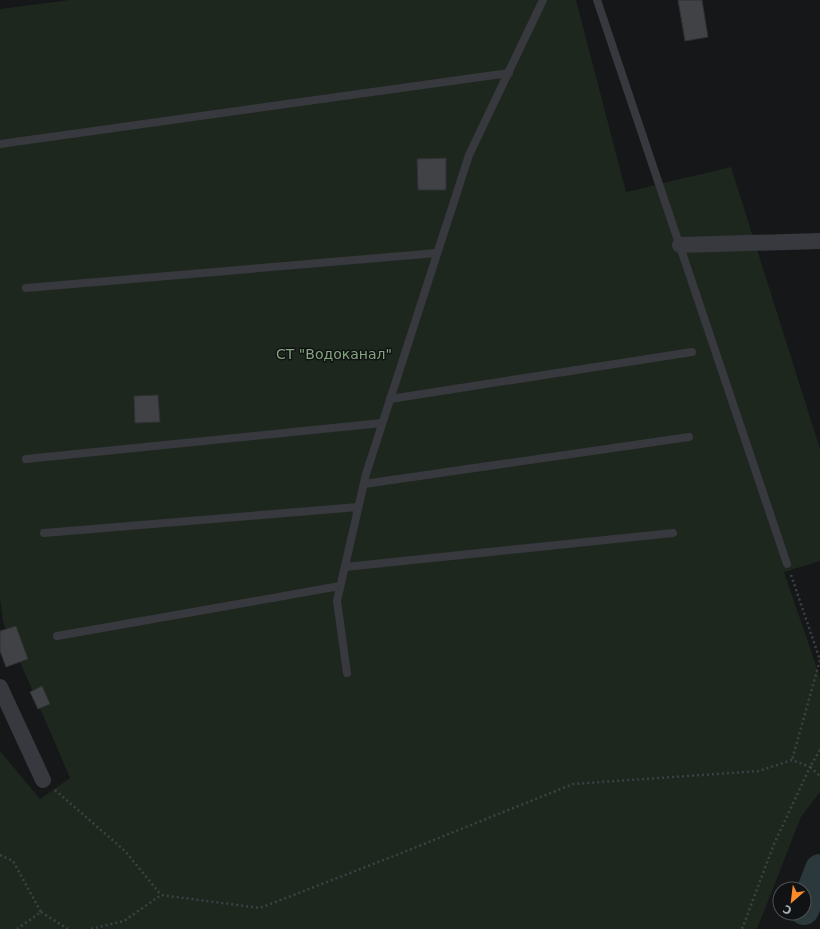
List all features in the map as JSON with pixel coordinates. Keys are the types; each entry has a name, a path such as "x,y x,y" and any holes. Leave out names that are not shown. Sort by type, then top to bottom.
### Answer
{"street":[{"path":"680,245 820,241"},
{"path":"0,687 43,780"}],"lane":[{"path":"347,673 337,601 364,484 382,423 469,155 544,0"},
{"path":"597,0 787,564"},
{"path":"0,144 509,73"},
{"path":"26,288 437,253"},
{"path":"390,399 692,352"},
{"path":"26,458 382,423"},
{"path":"364,484 689,438"},
{"path":"44,533 358,507"},
{"path":"345,567 673,533"},
{"path":"57,636 340,586"}],"path":[{"path":"787,564 820,660 792,760"},
{"path":"742,929 774,844 810,767 820,750"},
{"path":"91,929 124,921 161,895 260,908 573,784 759,771 792,760 810,767 819,775"},
{"path":"43,780 125,851 161,895"},
{"path":"0,855 13,861 41,912 68,929"},
{"path":"17,929 41,912"}],"green space":[{"name":"СТ \"Водоканал\"","path":"70,0 576,0 626,192 731,167 820,449 820,561 784,572 820,677 820,792 801,817 776,881 772,881 772,891 757,929 0,929 0,751 40,799 70,778 3,622 0,598 0,9"}],"building":[{"path":"678,0 702,0 708,37 685,41"},
{"path":"446,158 446,190 418,190 417,159"},
{"path":"158,395 160,422 135,423 134,396"},
{"path":"16,626 28,659 6,667 0,651 0,631"},
{"path":"42,686 50,704 38,709 30,692"}],"waterway":[{"path":"812,890 820,869"}]}
